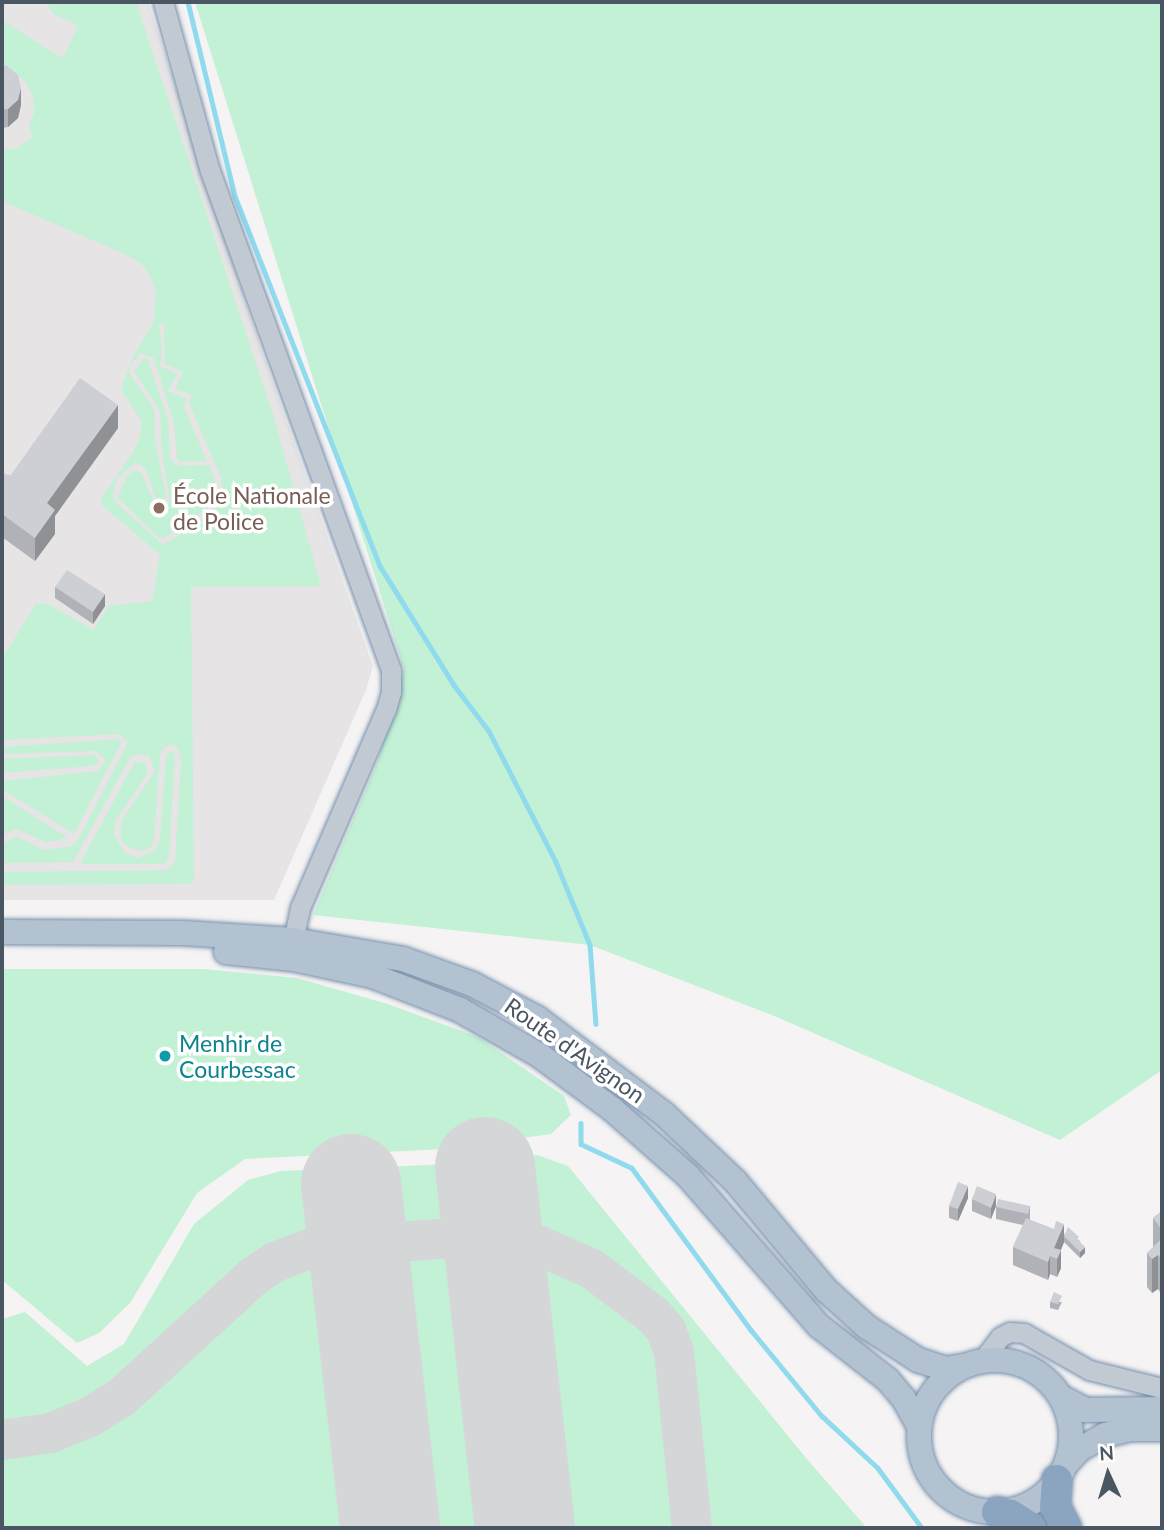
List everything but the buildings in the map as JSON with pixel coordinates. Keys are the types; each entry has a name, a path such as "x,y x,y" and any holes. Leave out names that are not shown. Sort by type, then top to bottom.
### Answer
{"highway":[{"path":"1061,1472 1055,1506 1066,1528"},
{"path":"997,1512 1011,1515 1031,1528"}],"main road":[{"name":"Route d'Avignon","path":"2,932 183,933 293,940 364,951 440,970 510,1001 624,1080 697,1144 735,1181 826,1290 867,1327 918,1360 945,1369 974,1363"},
{"name":"Route d'Avignon","path":"2,948 195,950 295,959 373,976 460,1010 539,1055 647,1139 712,1201 820,1326 888,1380 904,1399 919,1426"},
{"path":"1162,1409 1085,1410 1061,1397 1045,1379 1028,1367 1007,1361 974,1363 948,1376 934,1390 924,1407 919,1426 919,1448 926,1469 938,1487 965,1505 997,1512 1011,1510 1037,1500 1080,1449 1105,1435 1130,1429 1162,1429"},
{"path":"1061,1397 1071,1430 1061,1472"}],"street":[{"path":"163,2 210,171 386,650 391,670 391,692 386,709 300,908 293,940"},
{"path":"974,1363 1000,1337 1010,1332 1024,1333 1089,1370 1162,1388"}],"shaded area":[{"name":"École Nationale de Police","path":"2,2 148,2 261,349 373,666 366,690 274,900 2,900"}],"green space":[{"path":"50,2 136,2 271,408 321,586 191,587 194,880 190,884 2,885 2,872 167,870 175,862 181,761 178,748 174,745 164,747 160,754 154,841 150,848 142,851 131,848 122,842 120,831 122,820 155,771 149,756 138,754 131,756 73,862 2,863 2,844 16,836 44,850 72,846 77,842 128,742 120,734 2,740 2,659 36,603 48,604 93,630 109,606 152,601 160,555 102,505 101,498 132,454 140,437 141,421 121,389 132,359 154,321 156,292 152,279 141,263 122,253 2,201 2,149 16,149 32,137 29,127 34,112 33,97 25,81 11,71 2,70 2,20 60,57 65,54 78,26 52,13 48,6","holes":["164,323 165,364 183,372 175,389 192,395 189,403 221,478 223,496 216,510 163,545 114,501 113,495 117,478 136,462 146,469 156,499 163,501 166,497 155,439 154,409 129,373 130,365 141,353 154,358 174,424 177,459 181,462 207,461 183,405 187,399 168,391 177,374 160,366 162,350 159,325"]},
{"path":"195,2 1162,2 1162,1070 1060,1140 772,1015 590,945 313,915 378,761 404,669"},
{"path":"144,358 148,360 168,420 170,459 179,466 209,465 216,484 213,505 164,538 158,537 118,498 127,475 136,470 141,473 155,504 165,506 170,501 162,453 160,411 134,371"},
{"path":"118,739 121,743 74,834 2,789 2,781 98,771 106,760 96,751 2,754 2,747"},
{"path":"171,751 175,755 169,857 165,864 82,864 135,761 145,763 148,773 116,820 114,835 125,853 138,858 155,850 160,841 166,755"},
{"path":"95,755 99,761 94,766 2,773 2,759"},
{"path":"2,796 68,838 46,842 16,829 2,835"},
{"path":"2,969 204,969 297,978 388,1004 478,1037 564,1096 571,1115 551,1134 445,1149 245,1159 197,1193 130,1303 99,1333 77,1343 2,1280"},
{"path":"537,1155 568,1166 806,1458 867,1528 2,1528 2,1319 25,1312 87,1366 124,1344 194,1224 248,1180 281,1171 429,1165"}],"waterway":[{"path":"188,2 235,196 380,566 454,685 489,731 556,862 590,945 596,1024"},
{"path":"581,1123 581,1144 632,1168 751,1330 822,1416 878,1468 922,1528"}],"taxiway":[{"path":"2,1440 50,1433 90,1417 123,1396 254,1276 275,1262 309,1249 493,1235 538,1245 592,1269 653,1315 666,1330 674,1352 692,1528"}],"runway":[{"path":"485,1167 525,1528"},
{"path":"351,1184 390,1528"}],"place":[{"name":"École Nationale de Police","path":"159,508"},
{"name":"Menhir de Courbessac","path":"165,1056"}]}
